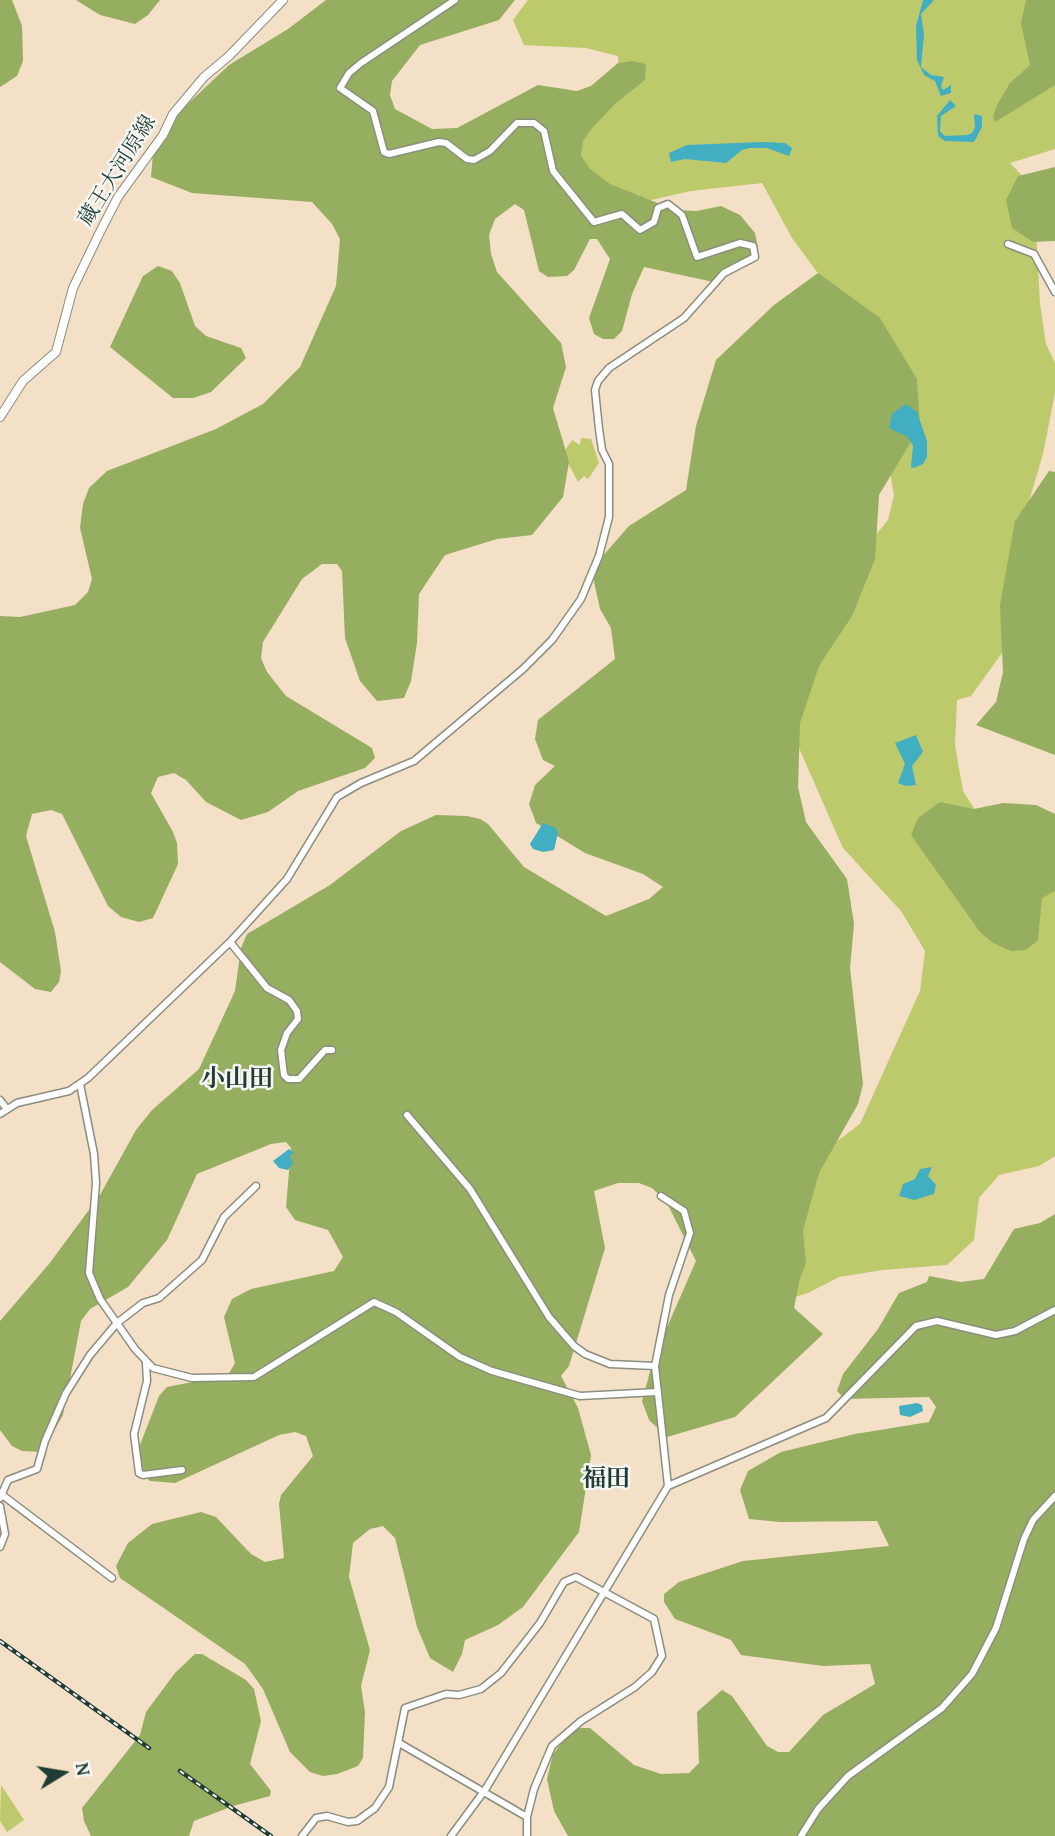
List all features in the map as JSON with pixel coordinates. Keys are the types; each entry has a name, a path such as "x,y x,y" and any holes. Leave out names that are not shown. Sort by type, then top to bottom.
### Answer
{"main road":[{"name":"蔵王大河原線","path":"0,417 23,381 56,352 73,288 99,234 118,197 163,135 173,114 204,77 229,57 283,0"}],"street":[{"path":"0,1114 23,1101 56,1095 80,1084 230,942 287,879 317,825 337,797 361,783 414,761 523,669 552,640 581,599 599,556 609,517 609,464 602,450 598,429 595,390 598,381 609,368 684,318 724,273 753,260 755,251 752,246 740,243 697,257 682,215 668,204 658,208 654,222 646,229 634,228 628,216 622,214 594,222 553,171 544,131 534,123 517,123 490,151 474,160 467,159 452,147 439,142 389,154 384,152 380,147 373,111 340,88 342,83 360,63 455,0"},
{"path":"1009,244 1034,254 1055,292"},
{"path":"230,942 267,988 289,1000 297,1011 298,1019 287,1032 281,1049 284,1075 288,1079 299,1079 326,1050 332,1050"},
{"path":"80,1084 94,1154 96,1183 89,1273 100,1298 145,1363 147,1381 134,1434 138,1473 143,1475 182,1470"},
{"path":"0,1100 7,1109"},
{"path":"407,1115 470,1189 549,1317 574,1346 585,1354 610,1364 655,1366"},
{"path":"112,1578 0,1496 8,1480 37,1469 45,1441 71,1384 117,1322 142,1303 159,1298 202,1260 224,1217 256,1186"},
{"path":"660,1196 684,1211 690,1233 669,1295 655,1366 668,1486"},
{"path":"145,1363 161,1371 192,1378 254,1377 374,1302 396,1312 460,1357 492,1371 580,1396 657,1392"},
{"path":"451,1836 485,1790 668,1486 826,1418 916,1326 937,1321 985,1334 1005,1334 1055,1310"},
{"path":"801,1836 818,1809 848,1776 942,1709 972,1674 996,1629 1024,1539 1033,1520 1055,1496"},
{"path":"0,1506 5,1534 0,1547"},
{"path":"302,1836 316,1818 327,1816 357,1821 375,1808 390,1787 405,1708 446,1694 481,1689 501,1673 540,1623 568,1579 576,1577 654,1619 662,1656 652,1672 635,1687 581,1721 552,1746 534,1789 527,1817 527,1836"},
{"path":"399,1742 527,1817"}],"green space":[{"path":"0,0 12,0 22,26 23,61 17,76 0,87"},
{"path":"76,0 160,0 148,15 135,24 100,15"},
{"path":"326,0 515,0 499,20 420,45 392,81 390,95 395,109 432,129 457,128 538,85 577,91 591,86 618,63 633,61 646,64 645,80 616,103 593,127 583,141 581,156 590,169 610,184 675,210 697,211 721,206 740,215 755,233 758,248 749,259 718,283 644,267 632,294 622,331 614,339 603,339 594,334 589,318 610,259 597,239 590,239 574,270 567,276 548,277 539,271 524,210 515,204 495,219 489,235 497,272 561,343 566,367 553,408 569,462 563,497 532,535 497,539 445,555 419,594 417,643 411,681 404,698 377,701 360,681 345,638 342,571 337,564 322,564 302,579 263,642 261,658 267,672 286,696 372,748 375,758 365,768 298,791 268,812 241,820 206,802 186,780 174,773 158,777 151,793 173,832 177,843 178,864 153,918 139,922 121,917 108,906 62,814 51,810 32,814 26,836 55,932 61,971 59,982 51,992 35,989 0,962 0,616 20,617 75,605 88,592 92,579 80,528 83,504 89,488 107,471 216,429 263,404 300,367 336,286 340,239 332,224 312,202 192,193 151,177 154,142 174,117 229,65 288,29"},
{"path":"528,0 1055,0 1055,149 1010,163 1029,183 1035,213 1040,304 1046,344 1055,363 1055,393 1043,454 1022,525 1010,642 971,696 957,700 955,745 963,791 988,830 1055,854 1055,1156 1039,1166 999,1175 979,1198 974,1240 947,1265 839,1277 808,1293 776,1303 780,1184 860,1124 920,991 925,951 901,911 843,848 792,732 853,563 888,520 894,495 867,340 792,238 762,183 691,191 625,206 567,153 620,82 618,56 586,48 524,45 513,20"},
{"path":"1026,0 1055,0 1055,85 995,122 993,116 997,105 1010,83 1030,65 1021,23"},
{"path":"1055,167 1055,241 1033,242 1012,228 1006,200 1018,176"},
{"path":"158,266 172,271 180,283 195,326 206,336 241,348 246,358 211,392 193,398 173,398 110,347 143,276"},
{"path":"818,273 880,318 917,379 920,427 879,495 875,559 852,616 819,666 800,723 798,787 806,822 847,879 854,924 850,968 863,1084 858,1104 819,1173 803,1230 806,1264 800,1278 794,1308 823,1334 735,1417 667,1437 649,1420 642,1401 654,1357 696,1261 666,1201 652,1188 639,1183 618,1183 594,1191 605,1248 569,1366 561,1376 578,1408 591,1455 579,1532 523,1607 498,1625 465,1640 462,1654 453,1672 430,1658 417,1627 395,1538 383,1526 370,1529 353,1543 349,1577 370,1650 361,1686 365,1712 363,1758 358,1766 337,1774 323,1776 310,1772 290,1752 263,1689 245,1664 120,1578 116,1566 128,1543 152,1524 201,1512 216,1517 251,1554 265,1562 284,1558 279,1504 281,1495 313,1456 306,1436 295,1432 279,1435 175,1483 150,1481 141,1473 138,1450 159,1396 167,1387 228,1375 235,1363 224,1317 232,1299 251,1289 334,1271 343,1257 328,1230 295,1220 286,1207 291,1148 286,1142 271,1144 197,1174 167,1240 128,1287 90,1309 81,1321 63,1415 42,1452 22,1451 12,1446 0,1430 0,1321 49,1264 100,1195 136,1130 152,1110 199,1069 235,991 241,948 247,934 330,885 401,831 436,815 480,819 488,824 524,867 606,916 649,899 663,887 643,874 585,853 536,823 529,804 535,785 555,766 543,760 535,739 538,720 615,659 611,628 600,609 593,577 601,558 629,526 686,490 696,426 716,360 774,305"},
{"path":"581,438 591,439 599,463 588,479 584,476 578,482 563,453 572,440 580,445"},
{"path":"1049,471 1055,472 1055,755 976,725 996,702 1003,672 1000,605 1015,521"},
{"path":"940,802 974,809 1003,803 1036,805 1055,814 1055,891 1042,898 1038,940 1026,950 1011,951 993,943 980,932 911,835 918,818"},
{"path":"1055,1214 1055,1836 568,1836 554,1811 547,1779 553,1754 568,1735 580,1728 590,1728 634,1765 661,1774 689,1773 699,1763 697,1712 722,1690 732,1696 767,1746 778,1752 789,1752 823,1715 875,1684 870,1664 823,1666 741,1655 731,1640 675,1619 664,1602 664,1594 679,1582 743,1561 889,1546 877,1521 780,1522 749,1519 740,1490 748,1471 781,1452 855,1434 929,1422 936,1407 929,1397 845,1399 837,1391 843,1374 878,1329 899,1293 927,1282 929,1276 961,1282 984,1279 1014,1229 1040,1223"},
{"path":"195,1654 202,1654 246,1680 254,1689 261,1721 250,1764 271,1791 270,1796 194,1821 189,1836 91,1836 82,1808 140,1735 146,1712 175,1673"},
{"path":"1,1785 24,1820 7,1832 0,1821"}],"water":[{"path":"923,0 934,0 921,14 924,34 921,67 931,75 944,77 941,86 943,90 951,85 951,93 941,96 935,81 924,75 917,60 916,26"},
{"path":"950,100 956,106 941,116 940,131 945,136 967,135 972,133 975,127 974,114 982,116 982,127 974,142 945,141 938,136 937,116"},
{"path":"785,143 792,148 789,156 767,148 749,148 742,150 726,163 685,159 671,162 669,153 687,145"},
{"path":"906,404 917,412 927,441 927,457 923,464 914,468 911,467 913,446 908,437 889,428 892,414"},
{"path":"916,735 923,752 912,766 916,785 906,786 898,783 905,764 895,743"},
{"path":"543,823 556,828 558,833 554,850 543,852 533,849 530,844"},
{"path":"289,1149 294,1153 290,1156 293,1163 288,1170 279,1168 273,1161"},
{"path":"932,1167 928,1176 936,1185 934,1194 914,1200 899,1196 903,1184 915,1179 920,1169"},
{"path":"917,1403 922,1405 923,1411 910,1417 900,1415 899,1406"}],"railway":[{"path":"0,1641 149,1748"},
{"path":"180,1771 271,1836"}],"district":[{"name":"小山田","path":"237,1080"},
{"name":"福田","path":"606,1480"}]}
